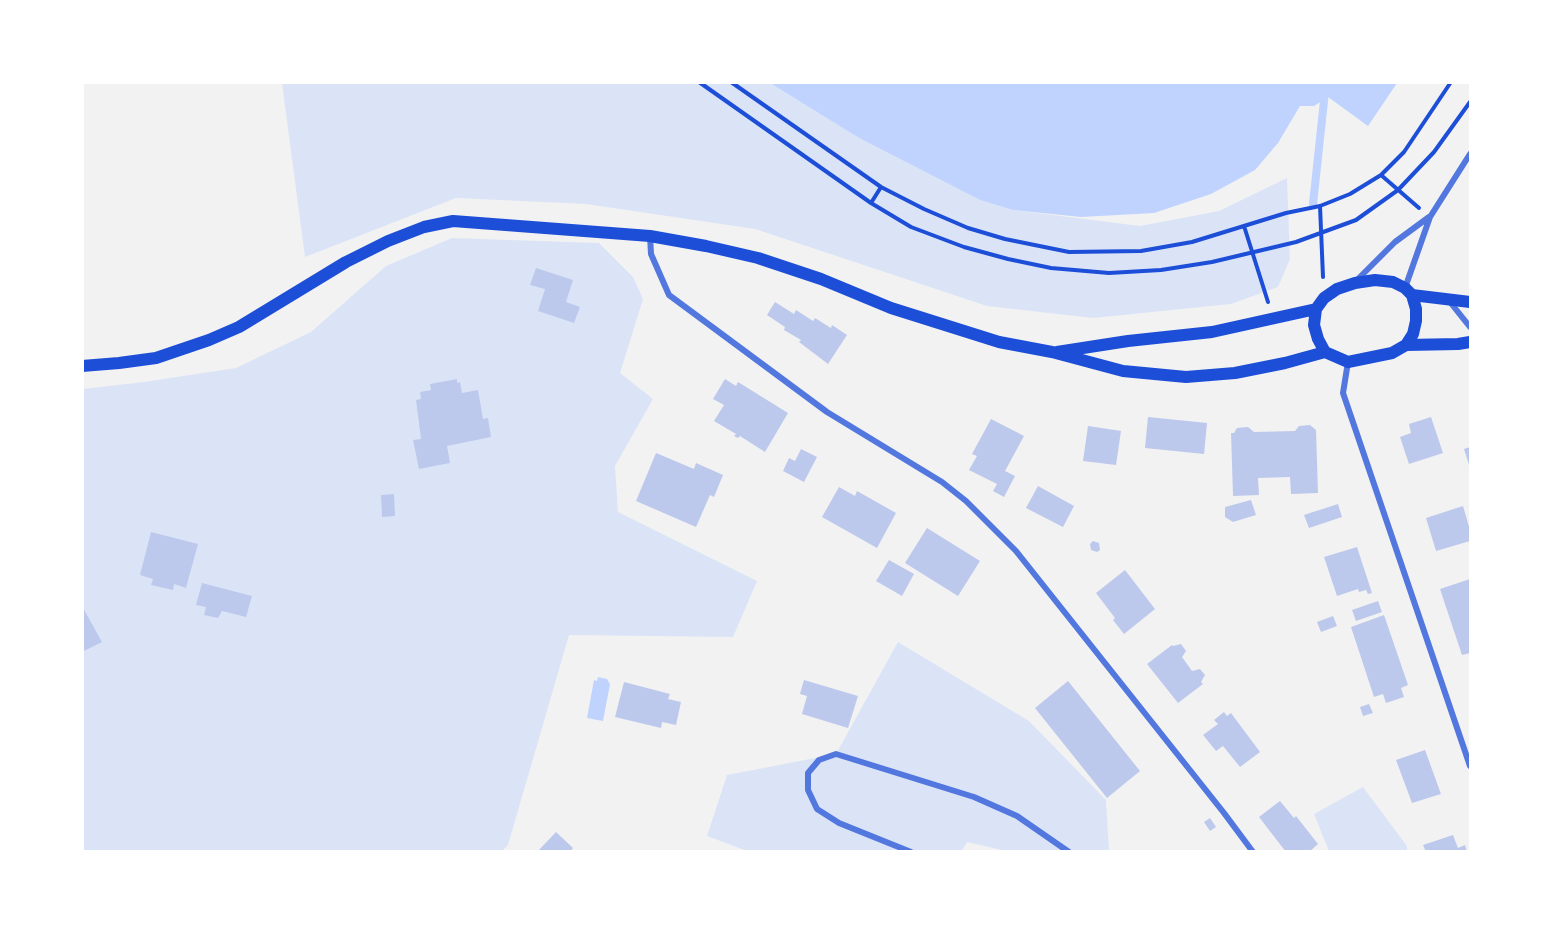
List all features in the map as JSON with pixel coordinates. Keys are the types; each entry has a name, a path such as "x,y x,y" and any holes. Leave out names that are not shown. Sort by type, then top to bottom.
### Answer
{"main road":[{"path":"82,366 156,358 209,340 239,327 346,262 388,241 424,227 453,221 650,236 706,246 758,258 821,279 891,308 999,342 1052,352 1123,372 1186,377 1235,373 1286,363 1325,352"},
{"path":"1408,291 1416,309 1416,321 1413,334 1406,345 1392,353 1348,362 1325,352 1314,325 1316,309 1324,298 1337,289 1375,280 1393,282 1408,291 1448,300 1470,302"},
{"path":"1052,352 1212,332 1316,309"},
{"path":"1406,345 1470,342"}],"street":[{"path":"1408,291 1430,217 1470,154"},
{"path":"1355,283 1395,242 1430,217"},
{"path":"650,236 651,254 669,295 827,412 942,482 966,501 1007,543 1253,852"},
{"path":"1448,300 1470,327"},
{"path":"1348,362 1343,393 1470,766"},
{"path":"911,852 839,823 817,809 808,790 808,773 819,760 836,754 974,797 1017,816 1069,852"}],"path":[{"path":"699,82 871,203 911,227 964,247 1051,268 1109,273 1161,270 1252,253 1296,242 1356,220 1398,190 1434,152 1470,102"},
{"path":"731,82 881,187 924,210 968,228 1005,239 1069,252 1141,251 1192,242 1286,213 1320,206 1350,194 1381,175 1404,152 1451,82"},
{"path":"1381,175 1430,217"},
{"path":"871,203 881,187"},
{"path":"1320,206 1324,298"},
{"path":"1244,226 1274,318"}],"shaded area":[{"path":"282,83 770,83 859,138 980,200 1013,210 1140,226 1219,211 1287,178 1290,259 1278,287 1231,304 1093,318 987,306 755,229 586,204 456,198 305,257"},
{"path":"452,238 599,243 633,277 643,299 620,373 653,399 615,466 618,512 757,581 733,637 569,635 508,845 502,851 83,852 83,389 236,368 311,332 386,266"},
{"path":"898,642 1029,721 1106,800 1109,851 1006,851 967,842 961,852 750,852 707,836 727,775 836,754"},
{"path":"1363,787 1407,846 1407,851 1329,851 1314,814"}],"water":[{"path":"1397,82 1368,126 1328,97 1314,106 1300,106 1278,143 1255,170 1211,194 1154,213 1081,217 1013,210 980,200 859,138 770,83"},
{"path":"598,677 607,679 610,684 603,721 587,718 594,680 597,681"}],"building":[{"path":"536,268 573,280 566,302 580,307 574,323 538,311 545,289 530,285"},
{"path":"775,302 794,314 796,310 813,321 815,318 831,328 832,325 847,335 828,364 799,342 801,340 784,330 785,327 767,315"},
{"path":"457,379 457,383 460,382 462,393 478,390 483,419 488,418 491,437 447,446 450,463 419,469 413,440 421,439 416,400 421,399 420,392 431,390 430,384"},
{"path":"725,379 736,386 738,382 788,413 765,452 740,436 738,438 734,436 736,434 714,421 724,405 713,399"},
{"path":"1148,417 1207,423 1204,454 1145,448"},
{"path":"1431,417 1443,453 1409,464 1400,437 1411,433 1409,424"},
{"path":"991,419 1024,436 1005,471 1015,476 1004,497 993,491 997,484 969,470 977,456 972,454"},
{"path":"1310,425 1316,430 1318,493 1291,494 1290,477 1258,478 1259,495 1233,496 1231,433 1234,433 1237,428 1248,427 1254,432 1295,431 1299,426"},
{"path":"1088,426 1121,431 1116,465 1083,461"},
{"path":"1470,447 1470,468 1464,449"},
{"path":"801,449 817,457 804,482 783,471 789,458 795,461"},
{"path":"656,453 694,469 696,463 723,475 714,497 710,495 696,527 636,501"},
{"path":"1038,486 1074,506 1063,527 1026,508"},
{"path":"839,487 855,496 857,491 896,513 877,548 822,517"},
{"path":"394,494 395,516 382,517 381,495"},
{"path":"1251,500 1256,515 1233,522 1225,517 1225,507"},
{"path":"1338,504 1342,517 1309,528 1304,515"},
{"path":"1463,506 1470,530 1470,541 1436,551 1426,518"},
{"path":"927,528 980,561 958,596 905,563"},
{"path":"151,532 198,544 186,588 174,584 173,590 151,585 153,579 140,575"},
{"path":"1093,541 1099,543 1100,550 1097,552 1091,550 1090,544"},
{"path":"1357,547 1372,593 1368,594 1366,590 1359,592 1358,589 1337,596 1324,557"},
{"path":"889,560 914,574 902,596 876,581"},
{"path":"1125,570 1155,609 1124,634 1096,593"},
{"path":"1470,579 1470,653 1462,655 1440,589"},
{"path":"202,583 252,596 246,617 222,611 218,618 204,615 206,607 196,605"},
{"path":"1378,601 1382,612 1356,621 1352,610"},
{"path":"82,606 102,642 82,652"},
{"path":"1384,615 1408,685 1401,688 1404,697 1386,703 1383,694 1374,697 1351,627"},
{"path":"1333,616 1337,626 1321,632 1317,622"},
{"path":"1181,644 1186,651 1182,657 1192,671 1200,669 1205,675 1201,682 1203,684 1178,703 1147,664 1172,645"},
{"path":"804,680 858,696 848,728 802,714 807,696 800,694"},
{"path":"1068,681 1140,771 1107,798 1035,708"},
{"path":"624,682 670,694 668,699 681,702 676,725 662,722 661,728 615,717"},
{"path":"1369,704 1373,713 1363,716 1360,707"},
{"path":"1224,712 1227,716 1231,713 1260,752 1240,767 1223,746 1216,751 1203,735 1218,724 1214,720"},
{"path":"1425,750 1441,794 1412,803 1396,760"},
{"path":"1280,801 1294,818 1296,816 1318,844 1309,852 1286,852 1259,817"},
{"path":"1210,818 1216,827 1210,831 1204,822"},
{"path":"556,832 573,848 570,852 537,852"},
{"path":"1453,835 1458,848 1465,845 1467,852 1426,852 1423,845"}],"waterway":[{"path":"1313,204 1326,82"}]}
